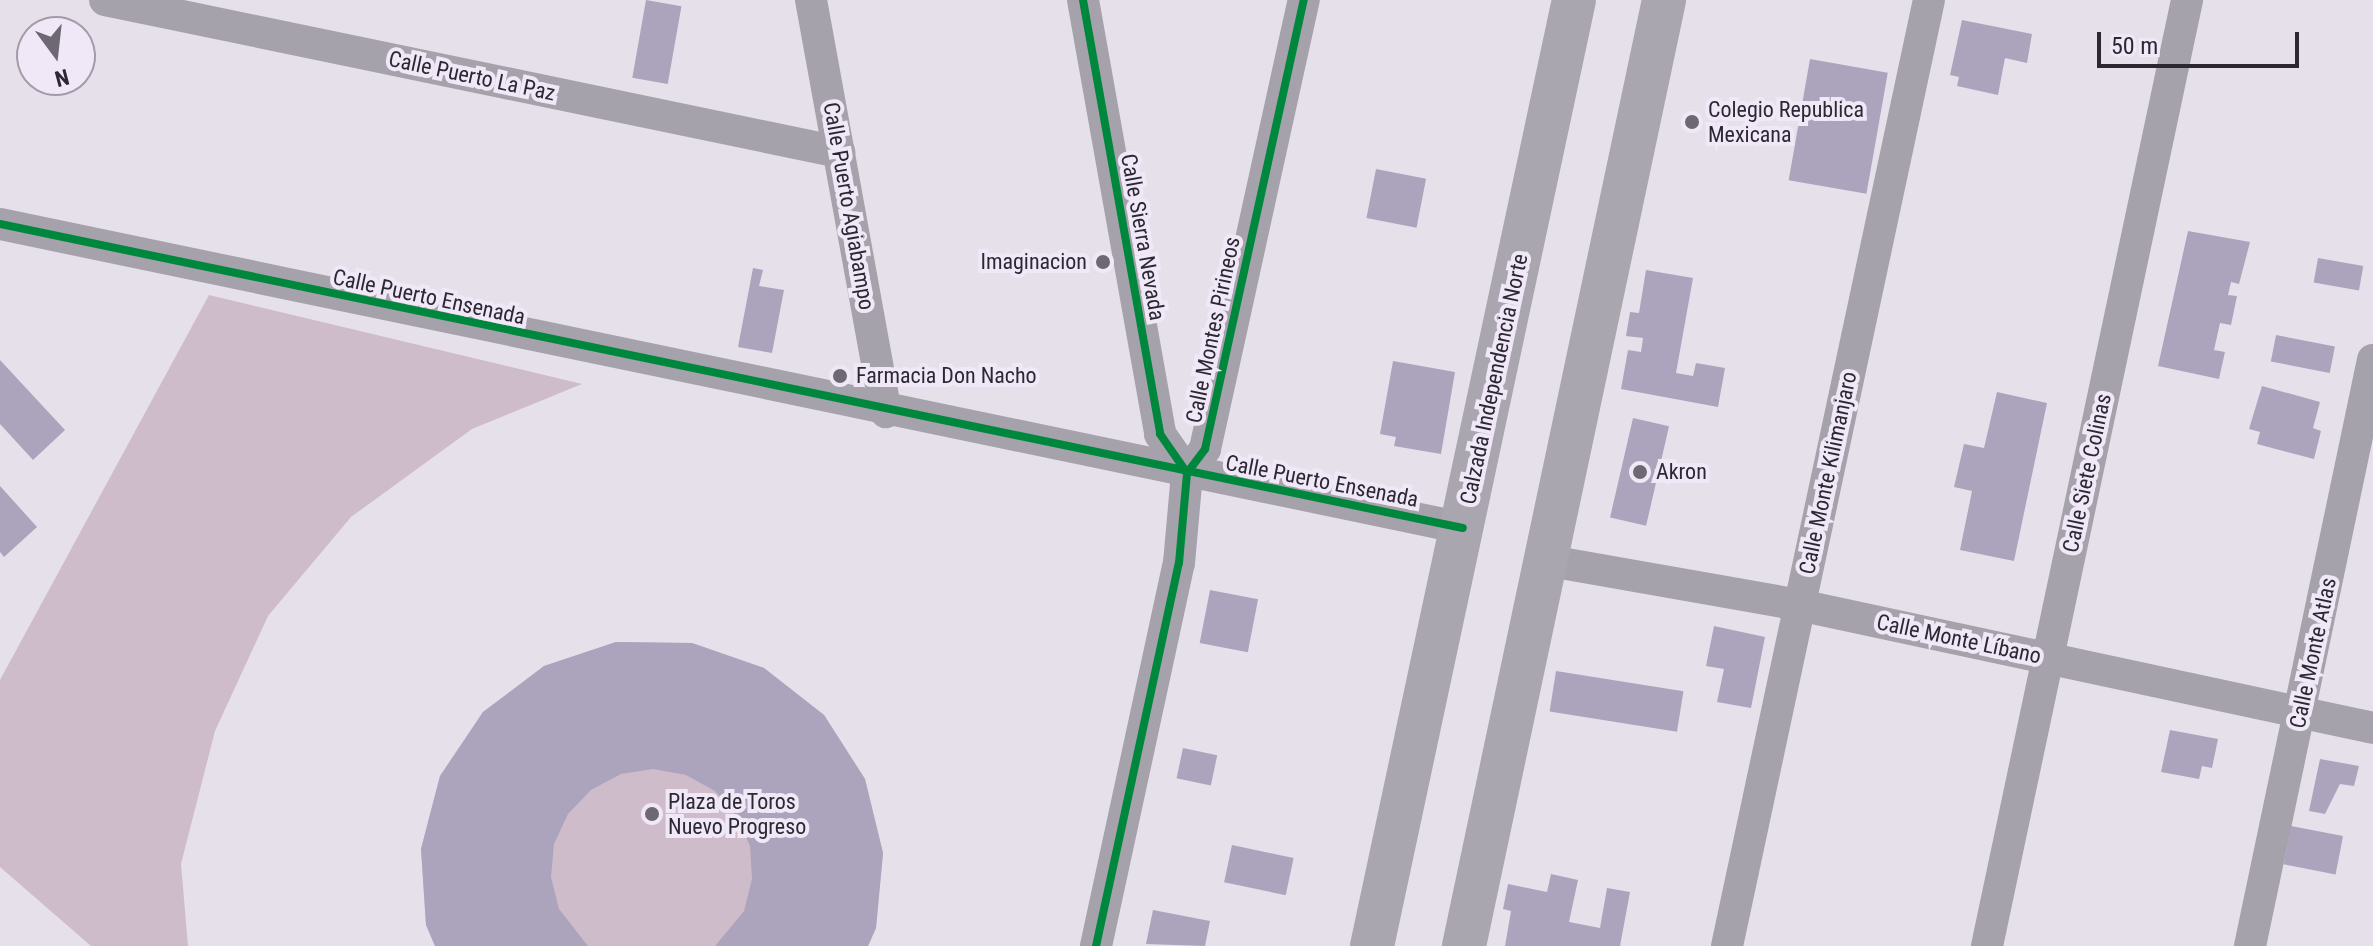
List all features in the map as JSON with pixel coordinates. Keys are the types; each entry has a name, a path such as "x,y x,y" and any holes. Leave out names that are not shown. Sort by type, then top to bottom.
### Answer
{"main road":[{"name":"Calzada Independencia Norte","path":"1372,946 1574,0"},
{"path":"1464,946 1664,0"}],"street":[{"name":"Calle Puerto La Paz","path":"105,0 839,152"},
{"name":"Calle Puerto Agiabampo","path":"811,0 886,412"},
{"name":"Calle Sierra Nevada","path":"1083,0 1160,434 1187,473"},
{"name":"Calle Montes Pirineos","path":"1096,946 1179,563 1187,473 1205,449 1304,0"},
{"name":"Calle Monte Kilimanjaro","path":"1727,946 1929,0"},
{"name":"Calle Siete Colinas","path":"1987,946 2187,0"},
{"name":"Calle Puerto Ensenada","path":"0,224 886,412 1463,528"},
{"name":"Calle Monte Atlas","path":"2250,946 2302,712 2373,360"},
{"name":"Calle Monte Líbano","path":"1544,560 1799,605 2373,728"}],"shaded area":[{"path":"209,295 582,384 472,429 351,517 268,616 215,731 181,864 188,946 91,946 0,867 0,680"},
{"name":"Plaza de Toros Nuevo Progreso","path":"616,642 692,643 764,668 824,715 865,779 883,853 876,928 868,946 435,946 426,925 421,849 440,776 483,712 544,666"}],"building":[{"path":"646,0 681,6 668,84 632,78"},
{"path":"1962,20 2032,34 2027,63 2005,58 1998,95 1957,86 1959,77 1950,75"},
{"path":"1810,59 1888,73 1866,194 1789,180"},
{"path":"1376,169 1426,179 1417,228 1366,218"},
{"path":"2188,231 2250,242 2239,284 2231,282 2228,295 2237,296 2231,325 2220,323 2214,350 2225,352 2219,379 2158,366"},
{"path":"2318,258 2363,266 2359,291 2314,283"},
{"path":"753,268 763,270 759,286 784,290 772,353 738,347"},
{"path":"1646,270 1693,278 1676,373 1693,376 1696,363 1725,368 1718,407 1621,389 1628,350 1641,352 1643,338 1626,336 1630,312 1639,313"},
{"path":"2276,335 2335,346 2330,373 2271,362"},
{"path":"0,360 65,430 33,460 0,424"},
{"path":"1393,361 1455,372 1441,454 1394,446 1396,437 1380,434"},
{"path":"2262,386 2320,402 2313,428 2321,431 2314,459 2257,444 2260,432 2249,429"},
{"path":"1997,392 2047,403 2014,561 1960,550 1972,491 1954,487 1964,444 1984,448"},
{"name":"Akron","path":"1633,418 1669,426 1646,526 1610,517"},
{"path":"0,486 37,527 4,557 0,552"},
{"path":"1210,590 1258,599 1248,652 1200,643"},
{"path":"1714,626 1765,637 1751,708 1717,702 1724,669 1706,666"},
{"name":"Plaza de Toros Nuevo Progreso","path":"616,642 692,643 764,668 824,715 865,779 883,853 876,928 868,946 715,946 744,911 752,879 750,846 737,816 715,791 686,775 653,769 621,774 591,790 568,814 554,844 551,877 559,909 588,946 435,946 426,925 421,849 440,776 483,712 544,666"},
{"path":"1556,671 1683,691 1677,732 1550,711"},
{"path":"2170,730 2218,739 2212,768 2202,766 2199,779 2161,772"},
{"path":"1183,748 1217,755 1211,786 1177,778"},
{"path":"2320,759 2359,766 2354,786 2340,784 2325,814 2309,811"},
{"path":"2291,826 2343,836 2336,874 2284,864"},
{"path":"1232,845 1294,858 1286,895 1224,882"},
{"path":"1551,874 1578,880 1569,922 1600,928 1607,888 1630,892 1620,946 1505,946 1511,911 1503,909 1508,884 1547,892"},
{"path":"1153,910 1210,921 1205,946 1146,944"}],"cycle path":[{"path":"1083,0 1160,434 1187,473"},
{"path":"1096,946 1179,563 1187,473 1205,449 1304,0"},
{"path":"0,224 1463,528"}],"place":[{"name":"Colegio Republica Mexicana","path":"1692,122"},
{"name":"Imaginacion","path":"1103,262"},
{"name":"Farmacia Don Nacho","path":"840,376"},
{"name":"Akron","path":"1640,472"},
{"name":"Plaza de Toros Nuevo Progreso","path":"652,814"}]}
